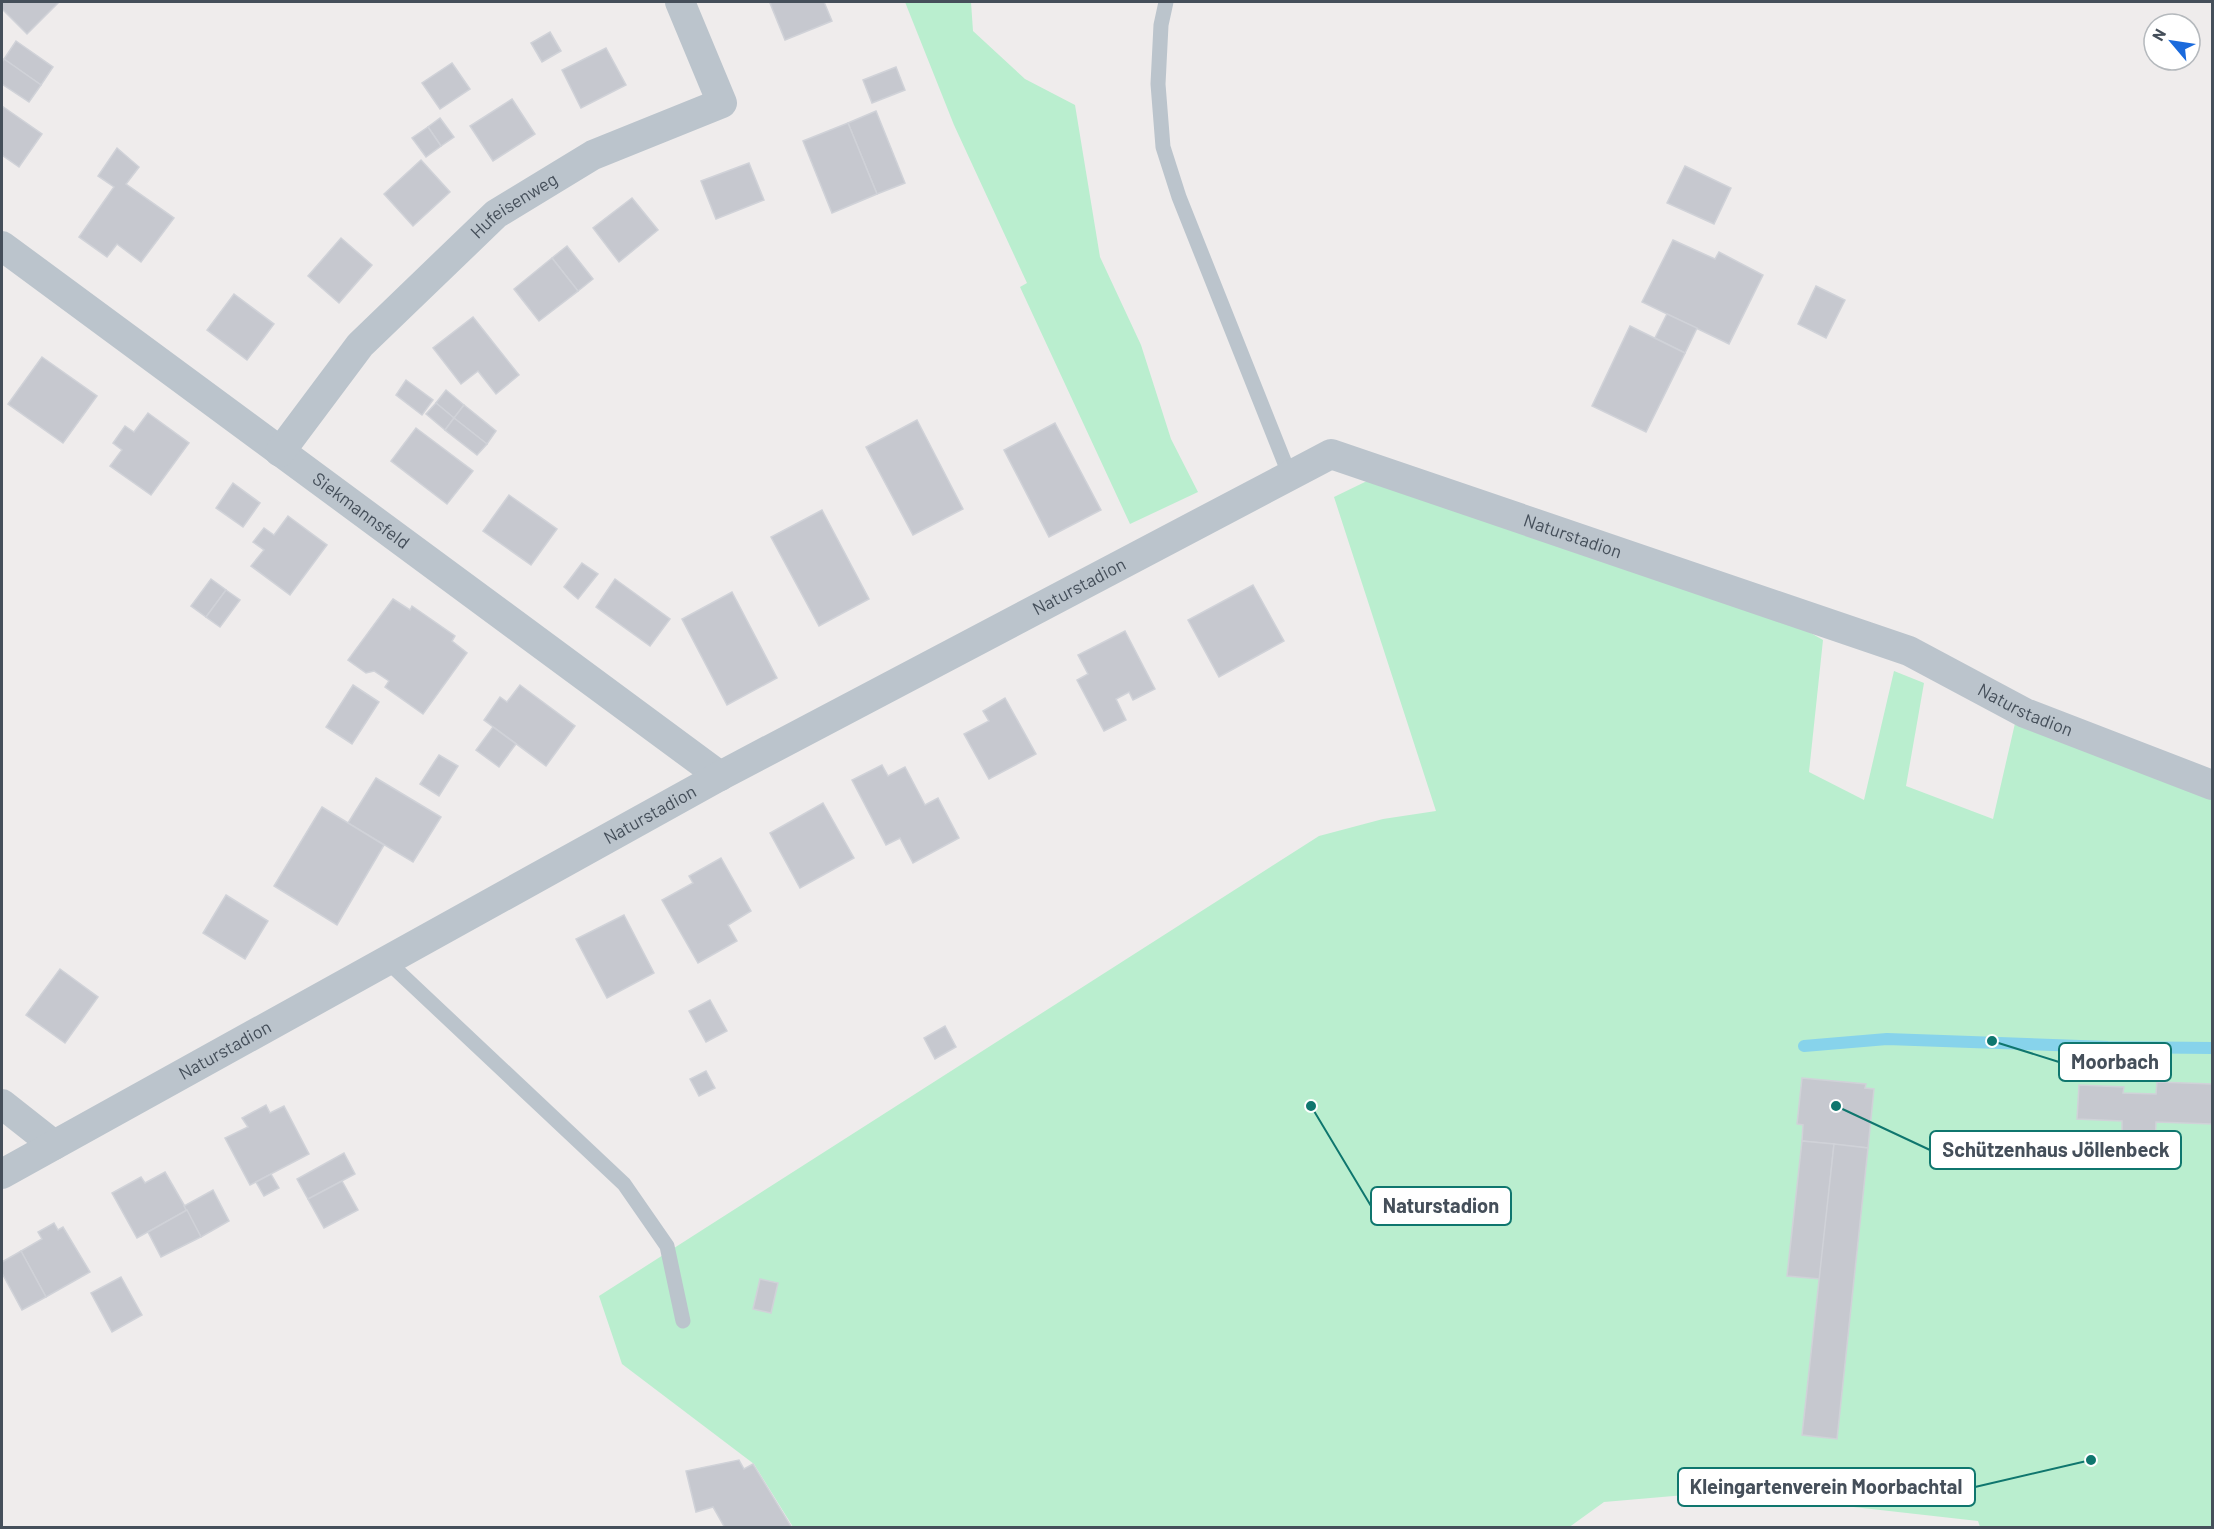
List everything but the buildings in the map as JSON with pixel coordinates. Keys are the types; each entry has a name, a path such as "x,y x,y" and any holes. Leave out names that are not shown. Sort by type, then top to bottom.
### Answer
{"street":[{"name":"Hufeisenweg","path":"280,452 360,345 496,214 593,155 722,103 680,2"},
{"name":"Siekmannsfeld","path":"2,246 720,776"},
{"name":"Naturstadion","path":"2,1174 720,776 1331,454 1909,651 2025,713 2212,785"},
{"path":"2,1104 54,1145"}],"lane":[{"path":"1166,2 1161,25 1158,84 1163,147 1179,197 1290,476"},
{"path":"387,961 624,1184 667,1246 683,1321"}],"green space":[{"path":"905,2 971,2 973,31 1025,79 1075,105 1100,257 1141,345 1171,439 1198,492 1130,524 1020,287 1027,283 954,125"},
{"path":"1367,481 1802,628 1823,640 1809,772 1864,800 1894,671 1924,683 1906,786 1993,819 2016,719 2212,793 2212,1527 1980,1527 1978,1521 1720,1492 1604,1502 1568,1528 793,1527 754,1464 622,1364 599,1296 1319,836 1383,819 1436,811 1334,497"}],"waterway":[{"path":"1804,1046 1887,1039 2108,1047 2212,1048"}],"place":[{"name":"Moorbach","path":"1992,1041"},
{"name":"Naturstadion","path":"1311,1106"},
{"name":"Schützenhaus Jöllenbeck","path":"1836,1106"},
{"name":"Kleingartenverein Moorbachtal","path":"2091,1460"}]}
